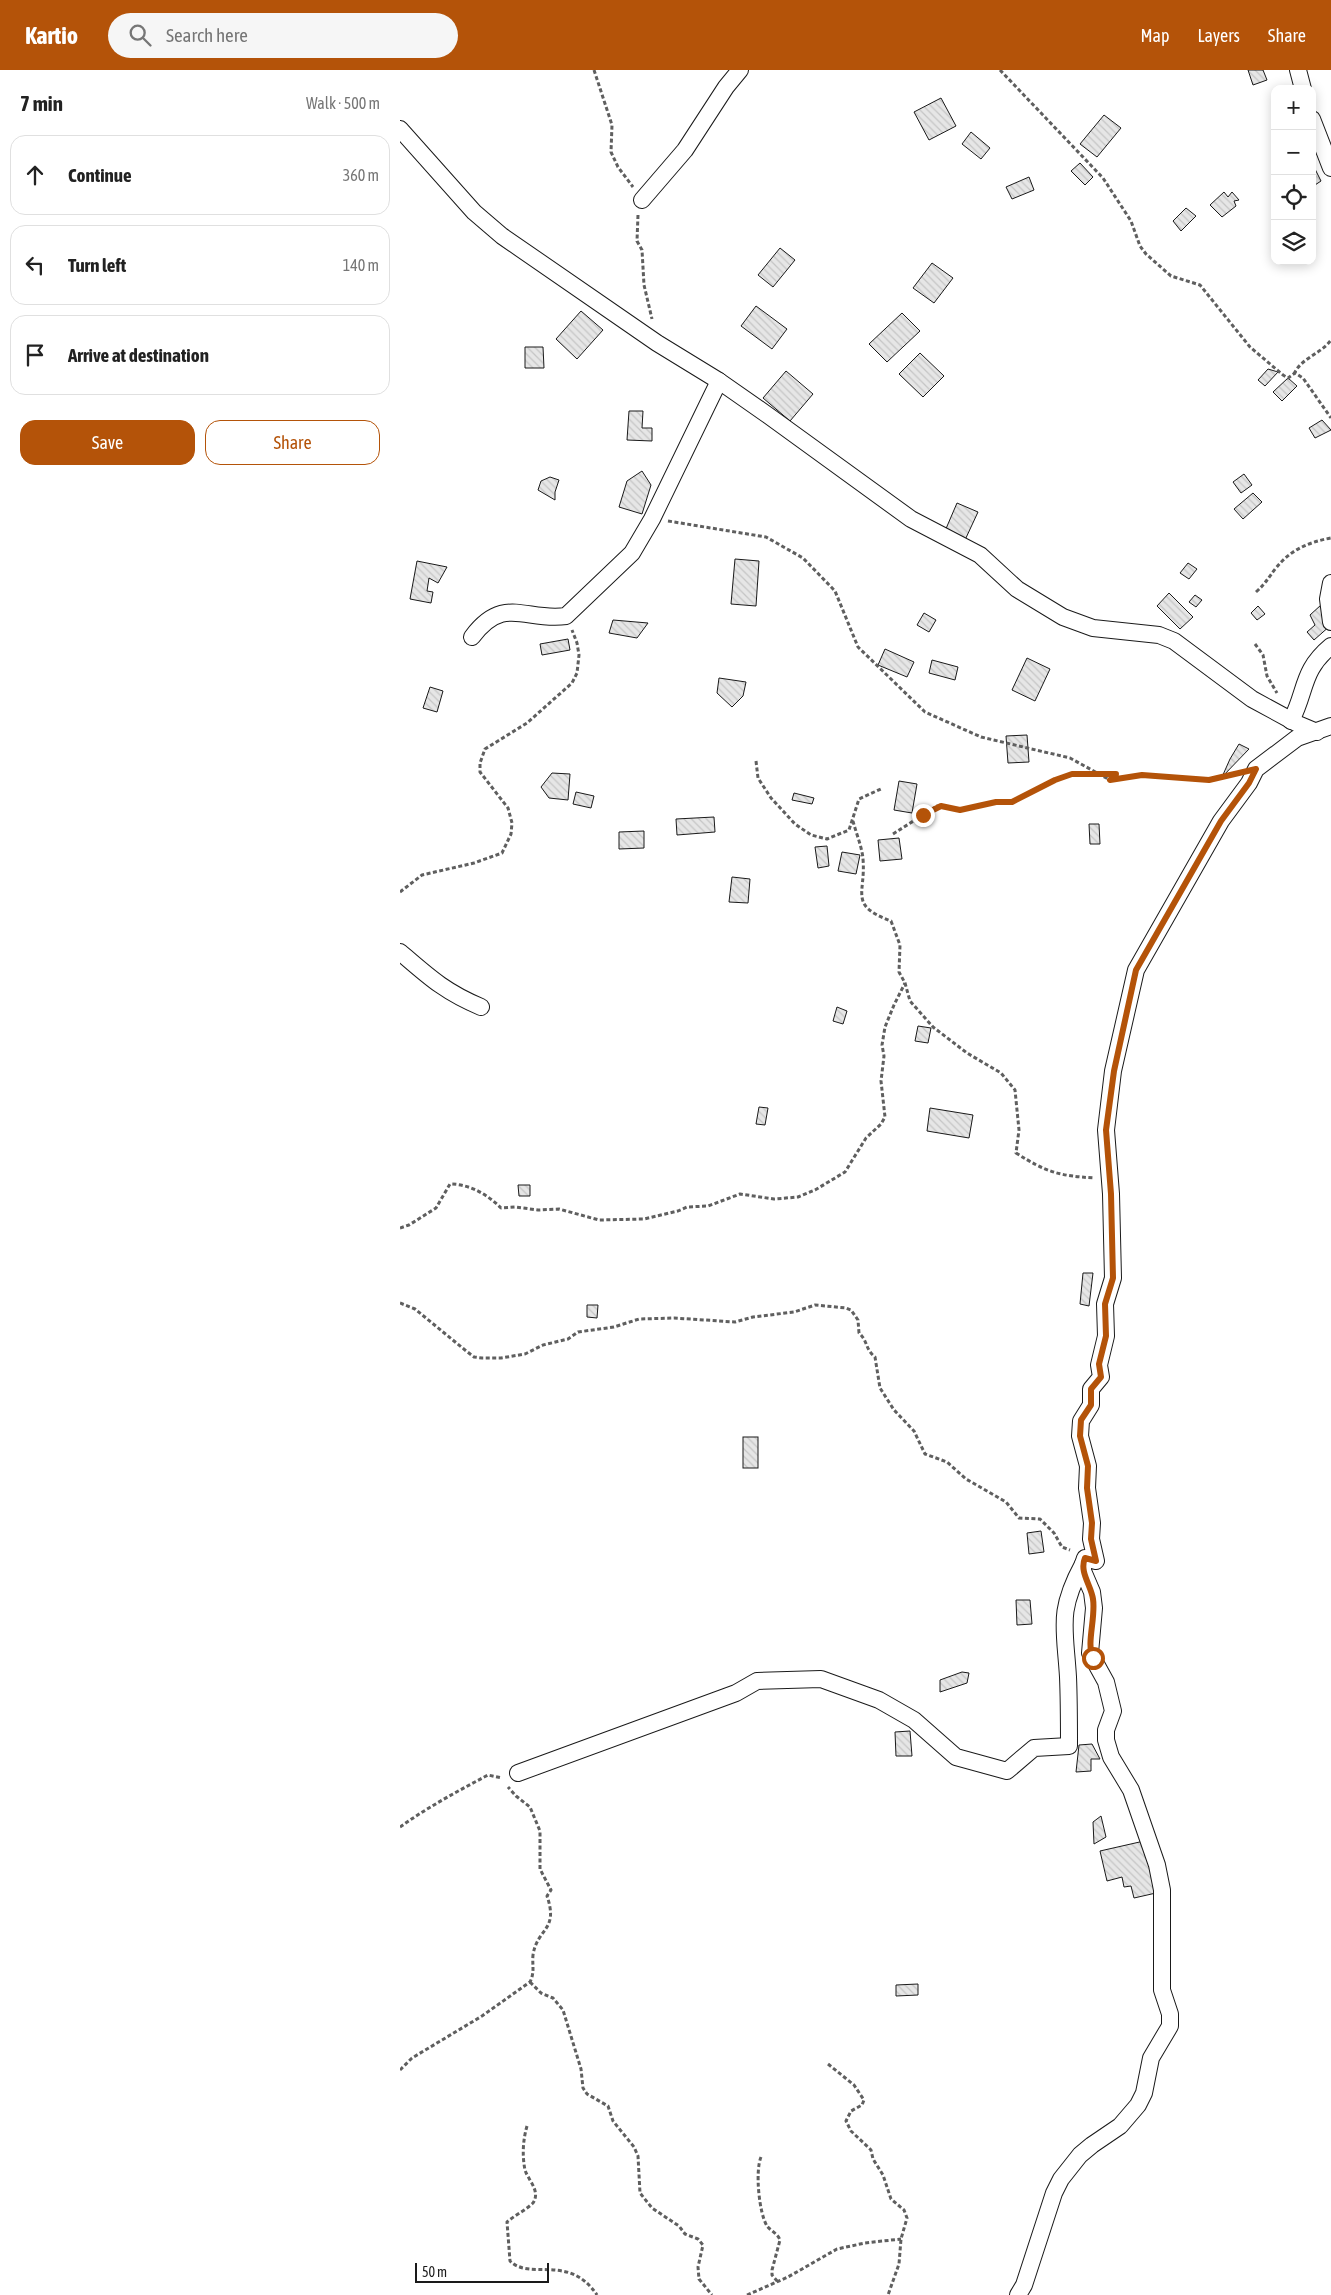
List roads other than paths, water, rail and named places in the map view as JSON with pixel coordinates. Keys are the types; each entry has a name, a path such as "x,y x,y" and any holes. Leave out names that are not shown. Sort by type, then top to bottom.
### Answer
{"street":[{"path":"642,200 685,150 726,87 740,70"},
{"path":"1298,70 1302,85"},
{"path":"400,129 474,212 502,236 657,343 719,381 911,519 967,546 980,555 1016,589 1063,617 1093,628 1159,635 1174,641 1252,699 1284,717 1324,729"},
{"path":"1316,129 1331,168"},
{"path":"472,637 488,619 512,612 557,617 566,616 632,552 652,519 719,381"},
{"path":"1331,583 1328,598 1331,622"},
{"path":"1284,717 1309,670 1319,656 1331,646"},
{"path":"1018,2295 1024,2285 1054,2193 1061,2180 1080,2155 1120,2126 1138,2105 1144,2093 1151,2058 1170,2026 1170,2014 1162,1990 1162,1890 1154,1857 1131,1790 1111,1757 1106,1740 1106,1730 1113,1711 1106,1682 1090,1653 1093,1599 1089,1563 1092,1523 1087,1488 1088,1466 1080,1436 1081,1420 1091,1405 1091,1389 1101,1377 1099,1364 1106,1336 1105,1304 1113,1278 1107,1122 1114,1071 1136,970 1221,821 1249,783 1256,769 1297,738 1324,729"},
{"path":"400,952 442,988 481,1007"},
{"path":"518,1774 736,1693 756,1682 821,1679 879,1700 914,1720 956,1757 1007,1771 1034,1748 1069,1746 1068,1675 1062,1628 1071,1586 1089,1563"}]}
